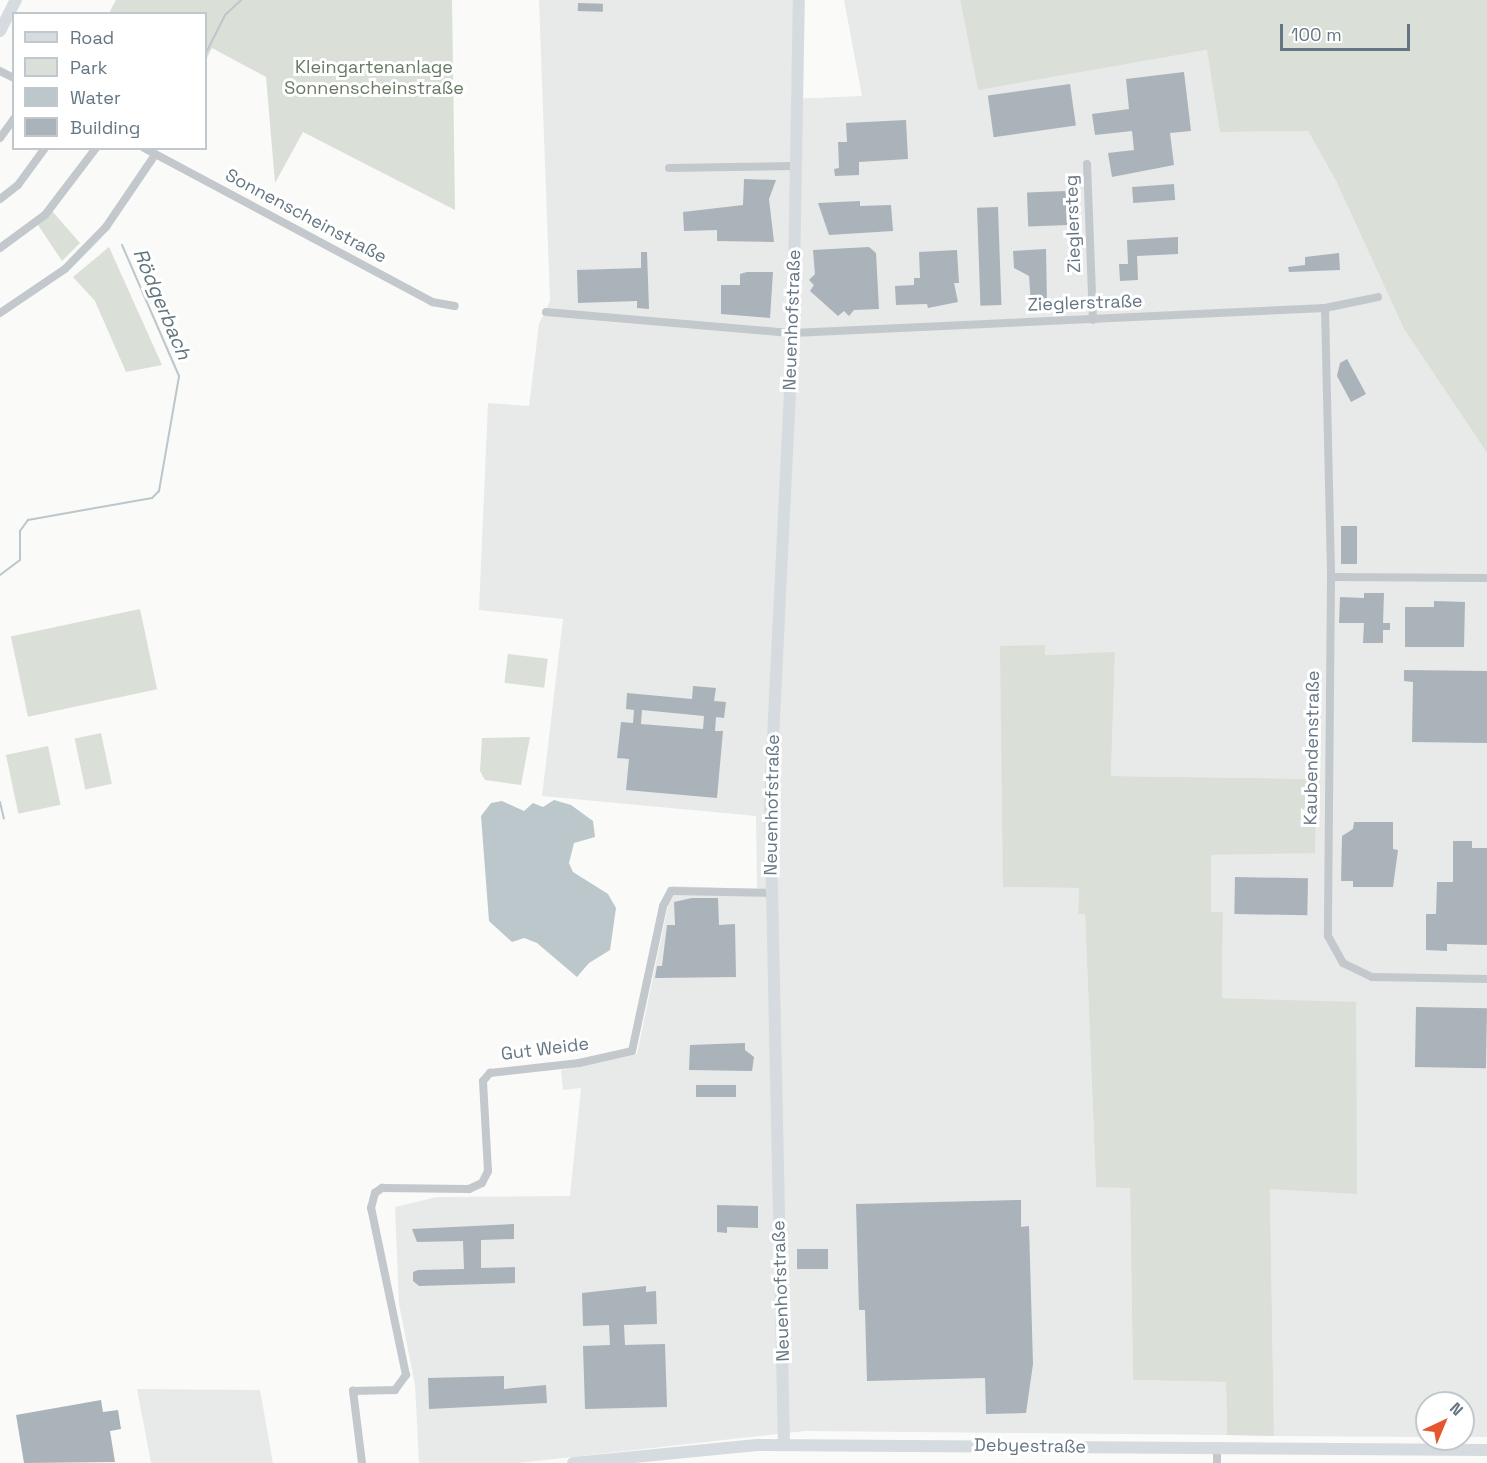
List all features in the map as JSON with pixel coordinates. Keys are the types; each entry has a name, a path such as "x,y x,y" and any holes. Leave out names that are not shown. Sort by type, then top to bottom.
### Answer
{"street":[{"path":"0,31 16,0"},
{"name":"Neuenhofstraße","path":"784,1445 771,893 776,634 793,333 799,0"},
{"path":"0,138 12,122"},
{"path":"0,200 18,185 44,150"},
{"path":"0,248 45,215 94,150"},
{"name":"Sonnenscheinstraße","path":"147,150 432,302 455,306"},
{"path":"0,313 65,269 106,227 155,155"},
{"name":"Zieglersteg","path":"1087,164 1094,320"},
{"path":"669,168 796,166"},
{"name":"Zieglerstraße","path":"793,333 1325,308 1377,297"},
{"name":"Kaubendenstraße","path":"1325,308 1331,577 1326,919 1333,950 1356,972 1372,977 1487,979"},
{"path":"546,312 793,333"},
{"path":"1331,577 1487,578"},
{"name":"Gut Weide","path":"362,1463 353,1391 395,1390 406,1375 371,1208 375,1193 382,1188 469,1189 482,1183 488,1171 483,1081 490,1073 579,1063 632,1051 663,906 671,891 771,893"},
{"name":"Debyestraße","path":"573,1463 784,1445 1217,1446 1487,1450"},
{"path":"1217,1446 1217,1463"}],"shaded area":[{"path":"539,0 795,0 791,99 862,96 844,0 960,0 978,89 1208,50 1220,132 1308,131 1336,181 1404,329 1487,453 1487,1437 1475,1437 1475,1391 1415,1391 1415,1437 1274,1436 1270,1189 1356,1003 1222,998 1223,913 1211,912 1211,855 1315,852 1316,779 1111,776 1115,653 1045,655 1045,645 1004,887 1079,888 1078,913 1085,914 1096,1187 1130,1187 1133,1380 1226,1382 1227,1435 805,1431 518,1463 419,1463 415,1385 399,1304 395,1207 437,1197 570,1196 581,1088 563,1090 561,1070 637,1054 672,886 757,889 756,816 542,796 563,619 479,610 488,403 529,406 539,324 550,301"},
{"path":"137,1389 260,1390 273,1463 151,1463"}],"green space":[{"name":"Kleingartenanlage Sonnenscheinstraße","path":"116,0 452,0 455,210 303,132 275,183 266,77 212,48 207,58 207,12 110,12"},
{"path":"960,0 1487,0 1487,453 1404,329 1336,181 1308,131 1220,132 1207,50 978,90"},
{"path":"52,211 80,243 62,261 38,225"},
{"path":"109,247 162,365 126,372 95,301 73,277"},
{"path":"140,609 157,689 28,717 11,636"},
{"path":"1045,645 1045,655 1115,652 1111,776 1317,779 1315,853 1211,855 1211,912 1223,912 1222,998 1356,1002 1357,1194 1270,1189 1274,1436 1227,1435 1226,1382 1133,1380 1130,1188 1096,1187 1085,914 1078,914 1079,888 1003,887 1000,646"},
{"path":"508,654 548,659 544,688 504,683"},
{"path":"101,733 112,784 85,789 75,739"},
{"path":"530,737 521,785 485,780 480,771 482,738"},
{"path":"48,746 60,805 18,814 6,755"}],"water":[{"path":"554,800 571,805 593,821 595,837 574,843 569,863 573,872 608,894 616,908 610,950 589,963 577,977 537,943 524,938 512,942 489,921 481,816 491,803 502,801 524,811 533,803 543,807"}],"building":[{"path":"578,3 603,4 603,12 578,11"},
{"path":"1184,72 1191,131 1170,133 1174,165 1112,177 1108,153 1134,150 1132,131 1095,135 1092,114 1129,109 1126,79"},
{"path":"1070,84 1076,126 994,137 988,96"},
{"path":"906,120 908,159 859,162 859,175 835,176 834,169 839,168 838,142 847,142 846,123"},
{"path":"744,179 776,180 769,199 774,242 717,241 717,230 684,231 683,212 743,205"},
{"path":"1174,184 1175,200 1133,203 1132,187"},
{"path":"1067,191 1068,225 1028,226 1027,192"},
{"path":"860,201 860,206 891,205 893,231 829,235 818,203"},
{"path":"998,207 1001,305 980,306 977,208"},
{"path":"1178,237 1178,254 1137,256 1138,280 1120,281 1119,264 1128,264 1127,240"},
{"path":"869,247 876,253 879,309 854,310 849,316 844,311 838,316 810,291 814,285 809,280 815,274 813,250"},
{"path":"1046,249 1047,303 1031,304 1029,276 1014,268 1013,251"},
{"path":"957,250 959,283 954,283 958,302 928,308 927,304 896,305 895,286 914,285 914,278 920,278 919,252"},
{"path":"641,252 647,252 649,309 637,308 637,301 578,303 577,270 641,268"},
{"path":"1339,253 1340,270 1289,272 1288,267 1305,265 1305,257"},
{"path":"747,272 773,272 770,318 721,314 721,285 740,285 740,274"},
{"path":"1347,359 1366,394 1351,402 1337,376 1340,363"},
{"path":"1341,526 1357,526 1357,564 1341,564"},
{"path":"1364,593 1384,593 1383,623 1390,623 1390,630 1383,630 1383,643 1363,643 1364,623 1339,623 1340,597 1364,598"},
{"path":"1434,601 1465,602 1464,647 1405,647 1405,607 1434,607"},
{"path":"1404,670 1487,671 1487,743 1412,742 1413,682 1404,681"},
{"path":"693,686 716,688 714,701 726,702 724,718 716,717 715,731 723,731 717,798 626,790 629,759 617,758 621,722 633,723 634,710 626,709 627,693 692,699","holes":["642,710 704,716 703,729 641,724"]},
{"path":"1354,822 1393,822 1393,849 1398,850 1393,887 1353,887 1353,881 1341,881 1342,836 1353,829"},
{"path":"1453,841 1472,841 1472,848 1487,848 1487,945 1447,944 1447,951 1426,950 1426,914 1436,914 1437,882 1453,882"},
{"path":"1235,877 1308,878 1307,915 1234,914"},
{"path":"692,898 718,898 719,925 735,924 736,977 655,978 657,966 662,966 667,925 675,925 674,902"},
{"path":"1416,1007 1487,1008 1486,1068 1415,1067"},
{"path":"745,1043 745,1050 754,1057 752,1071 689,1070 690,1045"},
{"path":"696,1085 736,1085 736,1097 696,1097"},
{"path":"1021,1200 1021,1227 1029,1226 1033,1364 1026,1413 986,1414 985,1378 867,1381 865,1310 859,1310 856,1204"},
{"path":"717,1205 758,1206 758,1228 727,1227 727,1233 717,1232"},
{"path":"514,1224 514,1239 481,1240 481,1268 515,1267 515,1283 419,1286 413,1281 413,1272 418,1270 464,1269 463,1241 417,1242 412,1229"},
{"path":"797,1249 828,1249 828,1269 797,1269"},
{"path":"646,1286 646,1292 656,1291 657,1324 624,1325 625,1345 665,1344 667,1407 585,1409 583,1346 610,1345 609,1325 583,1326 582,1293"},
{"path":"504,1376 504,1389 546,1385 547,1403 429,1409 428,1378"},
{"path":"101,1400 103,1412 118,1410 121,1429 110,1431 115,1462 24,1463 16,1415"}],"waterway":[{"name":"Rödgerbach","path":"207,51 225,15 241,0"},
{"name":"Rödgerbach","path":"0,575 20,560 20,531 28,520 152,498 159,491 179,376 122,245"},
{"name":"Rödgerbach","path":"0,802 4,819"}]}
